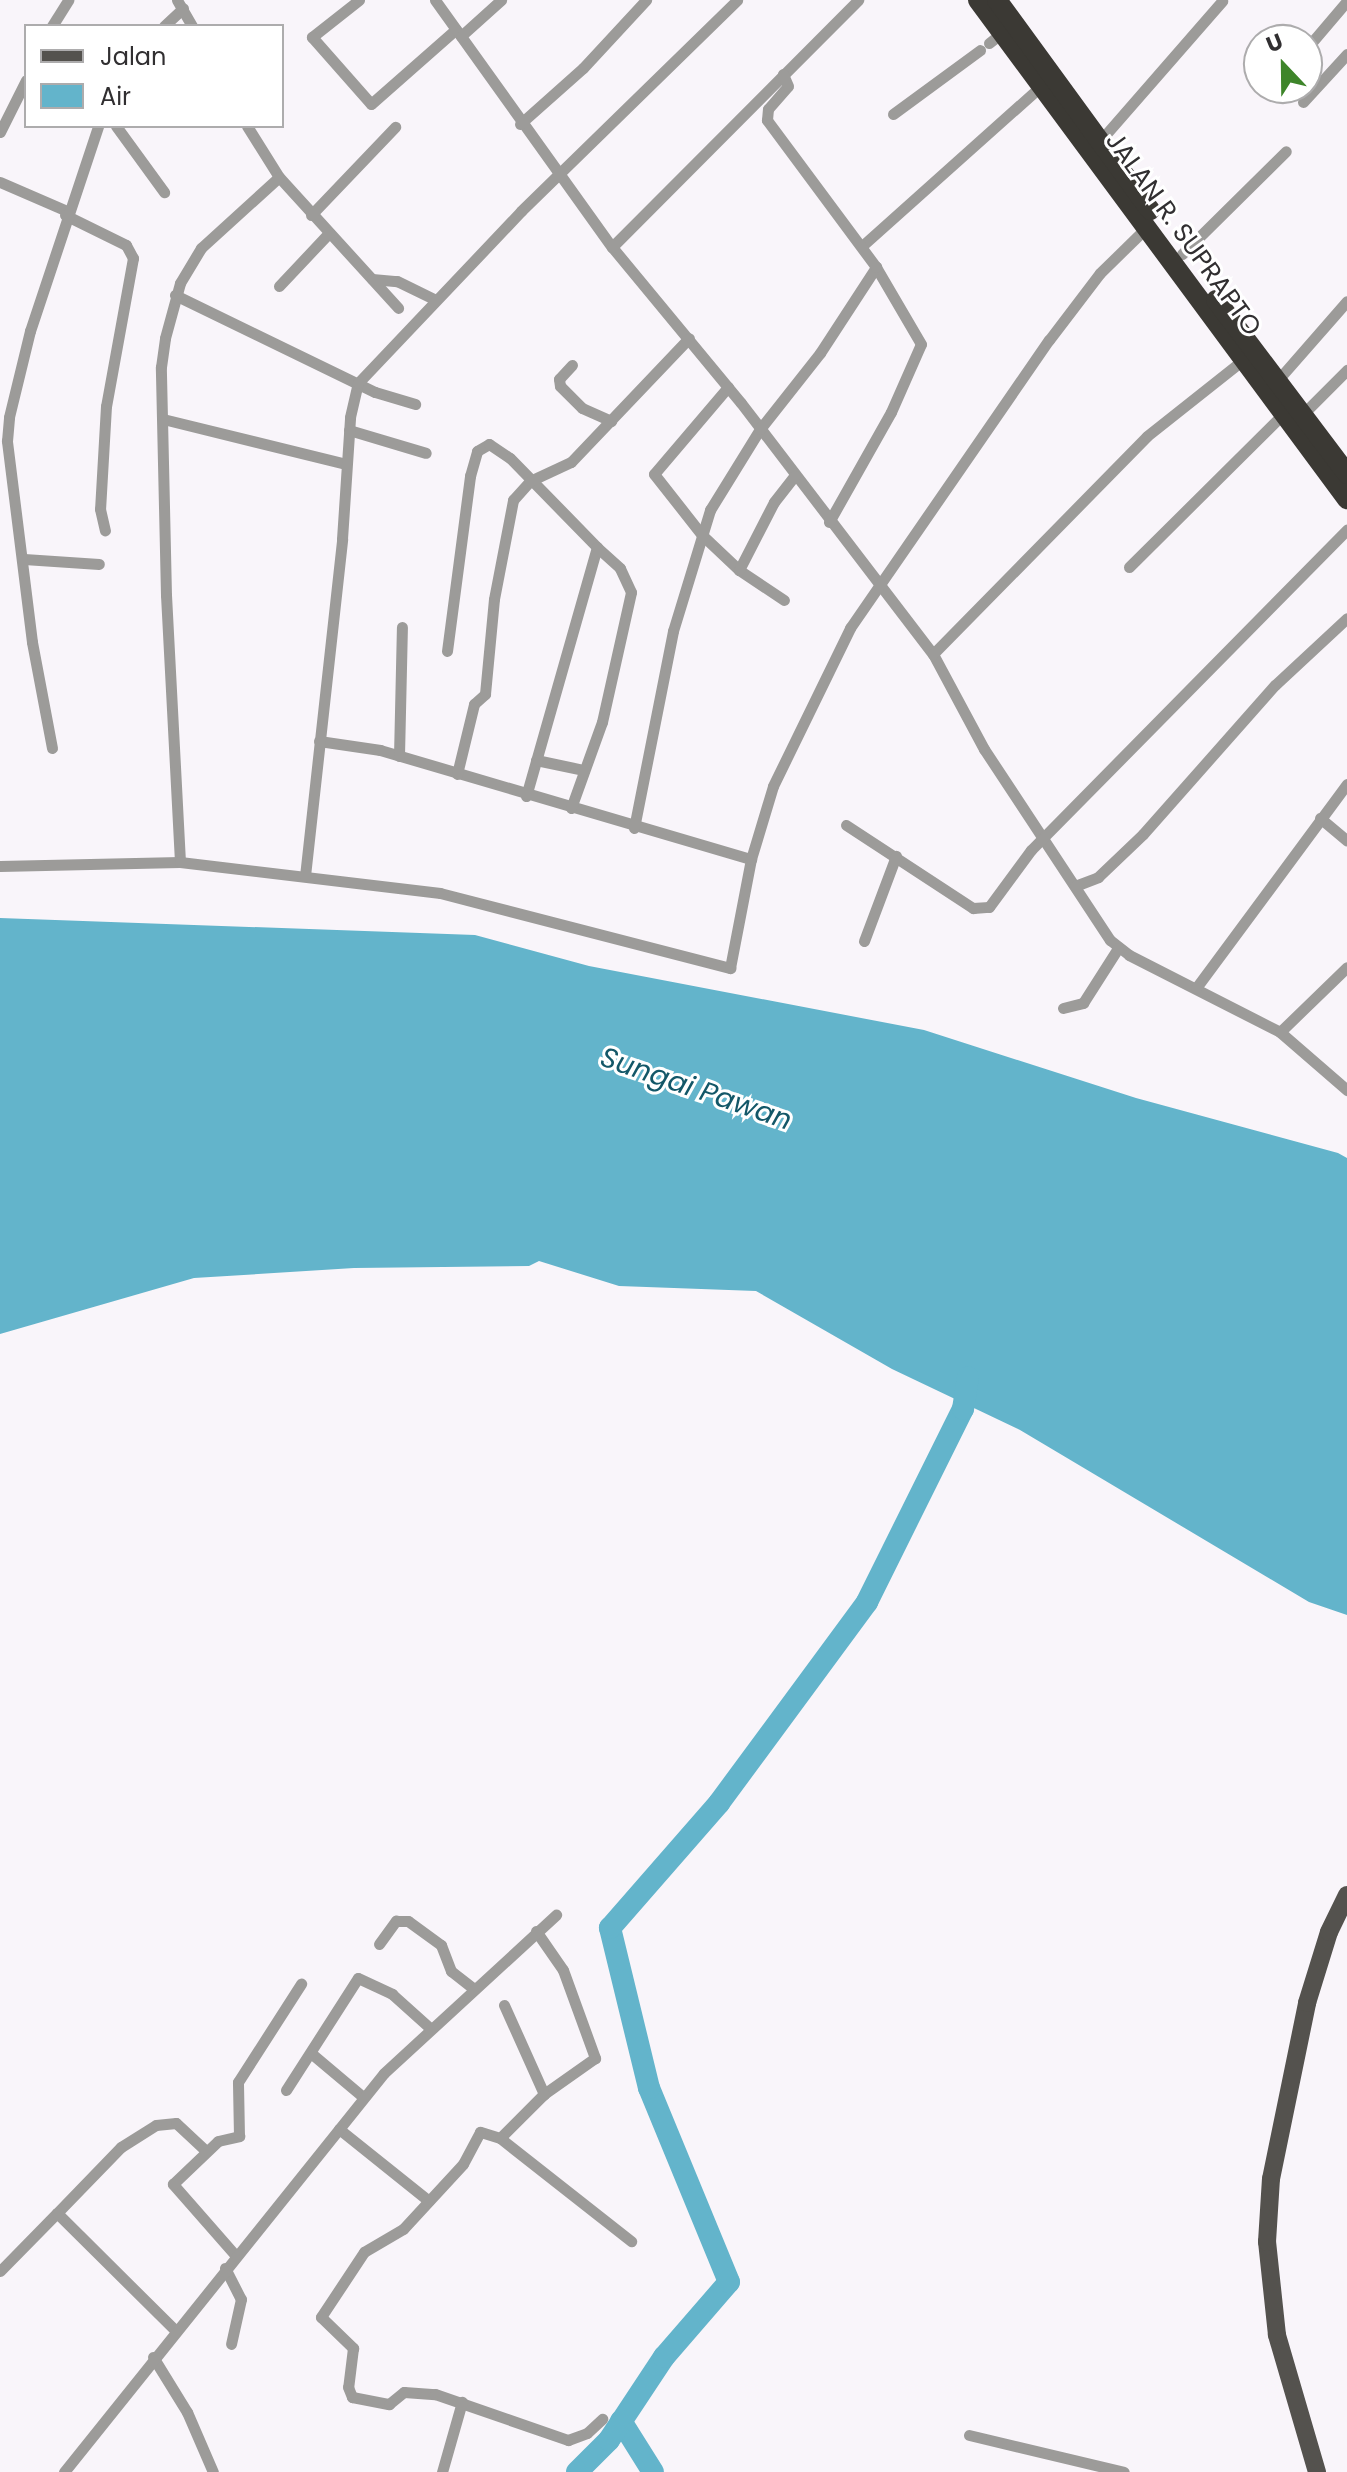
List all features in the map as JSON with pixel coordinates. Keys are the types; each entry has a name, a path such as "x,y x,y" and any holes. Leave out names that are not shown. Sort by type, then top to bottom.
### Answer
{"highway":[{"name":"JALAN R. SUPRAPTO","path":"978,0 990,42 1029,56 1100,141 1277,381 1299,424 1347,499"},
{"name":"JALAN R. SUPRAPTO","path":"997,0 1029,56 1041,86 1243,360 1347,474"}],"main road":[{"path":"1317,2472 1277,2335 1267,2242 1271,2179 1305,2015 1316,1970 1347,1895"}],"street":[{"path":"53,24 68,0"},
{"path":"359,0 312,37 371,104 501,0"},
{"path":"435,0 520,124 612,247 728,387 933,654 984,749 1118,948 1280,1032 1346,1088"},
{"path":"520,124 583,68 646,0"},
{"path":"305,876 349,430 358,383 436,300 736,0"},
{"path":"612,247 858,0"},
{"path":"1100,141 1222,1"},
{"path":"1323,29 1347,1"},
{"path":"165,24 180,4 191,24"},
{"path":"893,114 990,42"},
{"path":"1323,80 1347,54"},
{"path":"783,74 788,86 768,109 767,120 862,246 921,344 891,412 829,522"},
{"path":"0,132 24,84"},
{"path":"862,246 1041,86"},
{"path":"311,215 395,127"},
{"path":"52,748 38,684 7,441 9,417 66,213 97,128"},
{"path":"117,128 164,192"},
{"path":"248,128 279,177 311,215 414,324"},
{"path":"1182,254 1286,151"},
{"path":"180,862 161,367 175,295 201,248 279,177"},
{"path":"0,182 117,239 133,258 106,406 100,509 105,530"},
{"path":"0,863 180,862 466,897 616,942 728,968 751,859 788,750 850,628 1072,309 1146,228"},
{"path":"279,286 329,233"},
{"path":"634,828 673,631 710,510 760,429 808,370 876,267"},
{"path":"372,279 397,281 436,300"},
{"path":"175,295 358,383 415,404"},
{"path":"1277,381 1347,301"},
{"path":"457,774 474,704 485,694 508,517 518,492 530,481 571,462 689,338"},
{"path":"933,654 1147,436 1243,360"},
{"path":"572,365 559,379 560,386 582,408 611,421"},
{"path":"1129,567 1299,424 1347,370"},
{"path":"728,387 655,471 656,480 702,535 739,570 784,600"},
{"path":"163,419 346,464"},
{"path":"349,430 426,453"},
{"path":"447,651 462,521 479,448 489,444 499,449 624,573 631,592 602,722 571,808"},
{"path":"739,570 759,528 794,476"},
{"path":"846,825 973,908 984,909 1045,836 1347,530"},
{"path":"526,796 597,547"},
{"path":"24,559 99,564"},
{"path":"1075,886 1098,877 1143,834 1275,685 1347,618"},
{"path":"399,756 402,627"},
{"path":"319,741 399,756 634,828 751,859"},
{"path":"536,760 584,770"},
{"path":"1196,988 1347,784"},
{"path":"1320,818 1347,841"},
{"path":"864,941 896,856"},
{"path":"1063,1008 1083,1003 1118,948"},
{"path":"1280,1032 1347,967"},
{"path":"64,2472 363,2097 431,2029 556,1915"},
{"path":"379,1944 396,1921 408,1921 441,1945 451,1971 474,1989"},
{"path":"500,2138 544,2094 595,2055 563,1970 536,1931"},
{"path":"286,2090 312,2054 339,2001 358,1978 392,1994 431,2029"},
{"path":"236,2256 173,2184 218,2141 239,2136 238,2082 301,1984"},
{"path":"504,2005 544,2094"},
{"path":"312,2054 363,2097"},
{"path":"0,2271 121,2147 156,2125 176,2123 206,2151"},
{"path":"339,2129 429,2201"},
{"path":"602,2419 582,2436 561,2439 461,2408 425,2392 401,2393 389,2404 352,2397 348,2387 353,2348 321,2317 364,2252 403,2229 463,2164 480,2132 500,2138 631,2241"},
{"path":"57,2213 175,2330"},
{"path":"225,2268 241,2299 231,2344"},
{"path":"153,2357 187,2412 213,2472"},
{"path":"442,2472 461,2408"},
{"path":"969,2435 1124,2472"}],"water":[{"name":"Sungai Pawan","path":"0,918 475,935 589,966 924,1030 1136,1098 1338,1153 1347,1158 1347,1615 1309,1602 1020,1430 892,1369 756,1291 619,1286 539,1261 529,1266 354,1268 194,1278 0,1334"}],"waterway":[{"path":"577,2472 609,2440 664,2357 729,2282 649,2088 610,1928 719,1803 867,1602 963,1409 968,1377"},
{"path":"621,2421 653,2472"}]}
